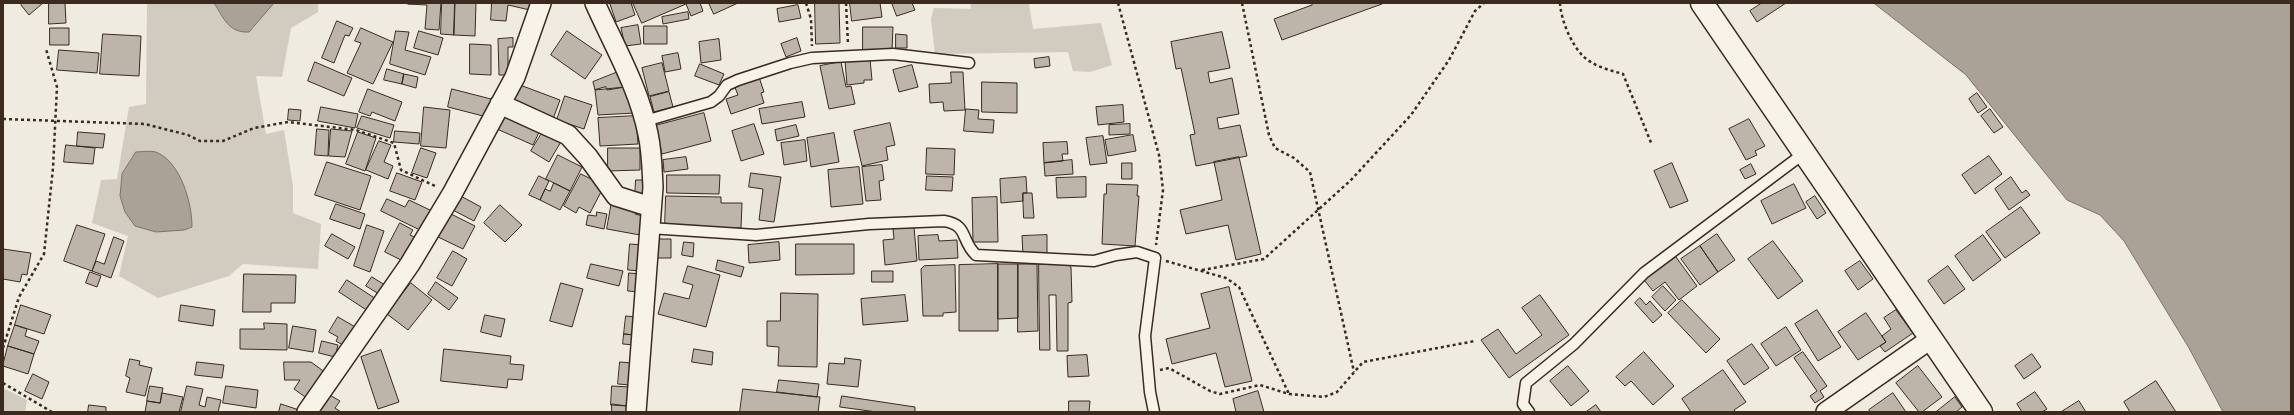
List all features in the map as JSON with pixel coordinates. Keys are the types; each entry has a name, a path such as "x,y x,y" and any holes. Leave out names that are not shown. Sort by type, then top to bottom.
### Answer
{"street":[{"path":"307,412 410,264 452,194 515,77 540,3"},
{"path":"596,3 625,68 645,121 652,158 651,207 636,412"},
{"path":"1702,3 1803,154 1932,338 1981,412"},
{"path":"500,104 568,135 588,157 616,196 651,207"},
{"path":"1826,412 1932,338"}],"lane":[{"path":"645,121 711,102 719,96 728,85 790,62 812,58 893,54 969,63"},
{"path":"1529,412 1523,404 1526,383 1574,344 1644,273 1803,154"},
{"path":"649,228 756,235 869,224 944,221 955,223 960,226 969,249 976,255 1094,261 1116,255 1137,252 1155,258 1145,336 1148,373 1154,412"}],"path":[{"path":"806,3 811,19 812,58"},
{"path":"846,3 849,56"},
{"path":"1118,3 1159,156 1163,190 1155,258 1226,278 1240,287 1289,394"},
{"path":"1242,3 1269,135 1275,148 1294,158 1310,172 1354,372"},
{"path":"1200,271 1264,259 1318,208 1351,180 1411,115 1449,60 1475,11 1484,3"},
{"path":"1560,3 1561,16 1583,56 1604,69 1623,74 1652,145"},
{"path":"3,348 19,297 44,254 57,87 46,49"},
{"path":"3,118 55,122 145,124 188,135 200,141 223,142 254,128 288,122 356,130 394,143 401,170 452,194"},
{"path":"1148,373 1170,368 1210,391 1220,394 1260,384 1289,394 1324,397 1337,392 1364,362 1475,341"},
{"path":"3,382 52,412"}],"shaded area":[{"path":"147,3 318,3 318,12 291,28 282,77 256,76 266,134 284,130 293,186 293,213 321,224 318,269 243,264 229,276 158,298 119,276 128,236 92,223 101,180 117,179 129,107 146,104"},
{"path":"214,3 274,3 249,32 242,32 227,24"},
{"path":"970,3 1029,3 1033,29 1101,23 1112,65 1090,72 1073,71 1068,52 935,54 931,19 934,8 971,9"},
{"path":"1874,3 2291,3 2291,412 2223,412 2189,348 2124,241 2100,215 2067,200 1966,75"},
{"path":"136,152 156,152 166,158 173,166 184,185 190,207 192,227 184,230 156,232 135,226 125,212 120,196 122,174"},
{"path":"3,388 27,400 25,412 3,412"}],"building":[{"path":"23,3 43,3 29,15 21,5"},
{"path":"49,3 65,3 66,23 49,24"},
{"path":"441,3 439,30 425,29 427,5 408,4"},
{"path":"442,3 455,3 454,35 441,34"},
{"path":"455,3 476,3 475,36 454,35"},
{"path":"492,3 533,3 530,10 508,5 506,21 491,20"},
{"path":"631,3 635,15 616,22 610,4"},
{"path":"633,3 700,3 703,11 691,16 686,4 642,23"},
{"path":"709,3 738,3 714,14"},
{"path":"815,3 839,3 840,43 816,44"},
{"path":"850,3 880,3 882,17 852,21"},
{"path":"892,3 912,3 915,10 897,16"},
{"path":"1311,3 1382,4 1282,40 1274,19 1312,5"},
{"path":"1762,3 1786,3 1757,22 1750,11"},
{"path":"798,5 801,18 779,22 777,9"},
{"path":"688,12 689,19 663,24 662,17"},
{"path":"337,21 353,28 349,36 345,35 334,63 322,58"},
{"path":"638,25 641,44 625,46 621,28"},
{"path":"644,26 667,26 667,44 644,44"},
{"path":"863,27 893,27 892,51 863,51"},
{"path":"50,28 69,28 69,45 50,45"},
{"path":"361,28 393,42 373,84 347,73 361,43 355,41"},
{"path":"396,31 409,32 405,50 431,57 425,75 390,64"},
{"path":"419,31 443,38 438,55 414,48"},
{"path":"567,31 602,55 585,79 551,55"},
{"path":"1222,32 1230,68 1208,72 1210,83 1232,78 1239,114 1217,118 1219,129 1240,125 1247,156 1196,166 1190,135 1195,134 1181,68 1176,69 1171,42"},
{"path":"103,34 141,36 139,76 100,74"},
{"path":"896,34 907,35 907,48 896,48"},
{"path":"513,38 513,47 508,47 508,65 514,65 510,75 499,75 498,39"},
{"path":"797,38 801,51 786,57 781,44"},
{"path":"719,39 721,60 701,63 699,42"},
{"path":"470,44 491,45 491,75 470,74"},
{"path":"59,50 99,53 97,73 57,70"},
{"path":"678,53 681,69 665,72 662,56"},
{"path":"1049,57 1050,66 1035,68 1034,59"},
{"path":"870,59 872,80 864,80 864,83 847,85 845,61"},
{"path":"315,62 352,78 344,96 308,81"},
{"path":"841,62 846,87 851,86 855,104 829,109 820,66"},
{"path":"662,63 669,91 649,96 642,68"},
{"path":"700,64 724,74 719,85 695,76"},
{"path":"912,65 918,87 899,92 893,70"},
{"path":"387,69 404,74 402,84 384,80"},
{"path":"618,72 625,87 595,90 593,82"},
{"path":"951,72 963,72 965,110 944,111 943,102 930,103 929,84 951,83"},
{"path":"404,74 418,77 416,88 402,84"},
{"path":"759,77 764,92 761,93 764,103 731,114 726,99 738,95 734,85"},
{"path":"982,82 1017,83 1017,113 982,112"},
{"path":"520,85 560,100 553,119 513,104"},
{"path":"606,87 607,90 625,87 635,113 598,115 595,90"},
{"path":"368,89 402,102 395,121 372,112 370,116 359,112"},
{"path":"452,89 491,99 487,117 448,107"},
{"path":"669,92 673,107 654,112 650,97"},
{"path":"1977,93 1987,107 1978,113 1969,99"},
{"path":"565,96 592,105 584,129 557,120"},
{"path":"802,102 805,117 762,124 759,109"},
{"path":"1123,105 1124,122 1098,125 1096,107"},
{"path":"321,107 358,114 355,128 318,121"},
{"path":"424,107 450,110 446,148 421,146"},
{"path":"289,109 301,110 300,121 288,120"},
{"path":"966,109 979,110 978,119 994,120 993,133 964,131"},
{"path":"1990,109 2003,127 1994,133 1981,116"},
{"path":"504,112 541,128 533,145 497,129"},
{"path":"704,113 711,141 662,154 655,126"},
{"path":"362,116 394,125 390,138 357,128"},
{"path":"636,116 638,144 600,146 598,118"},
{"path":"1749,119 1765,146 1755,151 1757,155 1746,160 1729,129"},
{"path":"890,123 895,145 886,147 888,160 862,166 854,131"},
{"path":"754,124 764,154 741,161 732,131"},
{"path":"1130,124 1130,134 1109,135 1109,125"},
{"path":"796,125 799,136 777,141 775,130"},
{"path":"317,129 329,130 328,156 315,155"},
{"path":"331,129 352,131 345,157 329,156"},
{"path":"544,130 562,140 549,162 531,151"},
{"path":"395,131 420,133 419,144 394,142"},
{"path":"78,132 105,134 103,148 77,146"},
{"path":"358,132 376,138 365,171 346,164"},
{"path":"834,133 839,162 811,167 807,138"},
{"path":"1133,135 1136,151 1108,156 1105,140"},
{"path":"1103,136 1107,163 1090,165 1086,138"},
{"path":"805,140 807,161 784,165 781,143"},
{"path":"379,141 391,145 384,162 393,166 388,179 366,170"},
{"path":"1067,142 1068,154 1062,154 1063,161 1044,163 1043,143"},
{"path":"66,145 95,148 93,164 64,162"},
{"path":"421,148 436,153 427,178 412,173"},
{"path":"608,148 640,148 640,170 608,171"},
{"path":"927,148 955,149 954,175 926,174"},
{"path":"558,155 582,167 570,191 546,179"},
{"path":"1989,156 2002,174 1975,194 1962,175"},
{"path":"686,157 688,169 664,172 663,160"},
{"path":"1239,157 1261,254 1236,260 1228,225 1186,234 1180,210 1222,200 1214,162"},
{"path":"1072,160 1073,174 1045,176 1044,163"},
{"path":"327,162 371,176 360,210 315,195"},
{"path":"1122,163 1132,163 1132,179 1122,179"},
{"path":"1672,163 1688,201 1670,208 1654,171"},
{"path":"1751,164 1756,174 1745,179 1740,170"},
{"path":"882,165 884,180 879,181 881,200 866,201 862,167"},
{"path":"859,167 863,204 831,207 828,170"},
{"path":"397,173 422,182 415,200 390,191"},
{"path":"751,173 781,177 774,222 759,220 763,189 749,187"},
{"path":"581,174 599,183 602,190 590,213 579,207 576,213 564,206"},
{"path":"667,175 720,175 719,194 667,193"},
{"path":"539,176 549,181 540,200 529,195"},
{"path":"927,176 953,177 952,191 926,190"},
{"path":"1026,177 1027,193 1023,193 1023,201 1001,203 1000,179"},
{"path":"1086,177 1086,197 1057,198 1056,178"},
{"path":"2011,177 2022,193 2026,190 2030,195 2009,210 1995,189"},
{"path":"636,180 646,180 646,196 635,196"},
{"path":"554,183 570,191 560,210 540,200 545,189 550,191"},
{"path":"1107,184 1138,185 1137,196 1139,196 1135,246 1102,244 1104,194 1106,194"},
{"path":"1794,184 1806,208 1772,224 1761,201"},
{"path":"1023,193 1032,193 1034,218 1024,218"},
{"path":"457,194 481,207 474,221 449,208"},
{"path":"666,196 721,197 721,203 742,203 741,228 665,227"},
{"path":"1815,196 1826,213 1817,219 1806,202"},
{"path":"997,197 998,242 973,242 972,198"},
{"path":"387,199 405,207 409,200 432,211 422,231 381,211"},
{"path":"612,201 637,206 635,214 643,216 640,235 607,229"},
{"path":"336,204 365,214 360,229 330,219"},
{"path":"500,205 522,225 505,242 484,223"},
{"path":"2021,207 2040,233 2005,258 1986,232"},
{"path":"597,212 607,214 604,229 586,225 588,215 596,216"},
{"path":"449,213 475,226 463,249 436,236"},
{"path":"400,223 413,230 410,235 419,239 407,263 385,252"},
{"path":"77,225 105,234 92,271 64,261"},
{"path":"367,225 384,231 370,272 354,266"},
{"path":"914,227 917,261 885,265 883,240 894,239 893,229"},
{"path":"332,234 355,247 348,259 325,246"},
{"path":"1717,234 1735,260 1718,272 1700,246"},
{"path":"938,235 939,241 957,240 958,258 919,260 918,236"},
{"path":"1047,235 1047,254 1023,255 1022,236"},
{"path":"1983,235 2001,260 1973,281 1955,256"},
{"path":"114,237 124,241 111,278 92,271 96,261 104,264"},
{"path":"656,239 671,239 671,258 656,258"},
{"path":"1773,241 1803,281 1778,299 1748,259"},
{"path":"684,242 694,243 693,257 682,255"},
{"path":"779,242 780,260 749,263 748,245"},
{"path":"630,244 643,245 641,271 628,270"},
{"path":"796,244 854,244 854,274 796,275"},
{"path":"1700,246 1718,272 1700,285 1681,259"},
{"path":"3,249 31,253 27,275 22,274 20,282 3,279"},
{"path":"453,251 467,259 452,286 437,278"},
{"path":"1676,257 1697,286 1679,300 1665,282 1653,291 1644,280"},
{"path":"718,260 744,267 741,277 716,270"},
{"path":"1860,261 1873,279 1858,290 1845,271"},
{"path":"591,264 623,271 619,286 587,278"},
{"path":"998,264 1018,264 1018,318 998,319"},
{"path":"998,264 998,331 959,331 959,265"},
{"path":"1018,264 1037,264 1038,331 1018,332"},
{"path":"1039,264 1067,264 1071,267 1072,302 1068,303 1068,351 1057,351 1056,295 1049,295 1050,350 1040,350"},
{"path":"955,265 956,312 943,313 943,316 923,316 921,269 924,266"},
{"path":"688,266 720,275 706,327 658,314 664,293 689,299 693,285 683,282"},
{"path":"1948,266 1965,289 1944,304 1928,281"},
{"path":"872,271 893,271 893,282 872,282"},
{"path":"90,272 101,276 97,287 86,283"},
{"path":"629,273 641,274 640,292 628,291"},
{"path":"244,274 296,275 295,303 271,303 271,312 243,312"},
{"path":"372,277 388,287 382,296 366,286"},
{"path":"347,280 376,299 368,311 339,292"},
{"path":"436,282 458,298 449,310 428,294"},
{"path":"411,283 432,300 408,330 387,314"},
{"path":"561,283 583,289 572,327 550,321"},
{"path":"1663,286 1676,300 1665,311 1652,297"},
{"path":"1229,287 1252,381 1225,387 1216,353 1172,364 1166,339 1210,328 1201,294"},
{"path":"781,293 818,294 817,367 778,366 779,347 767,346 767,321 780,321"},
{"path":"905,295 908,321 863,325 861,299"},
{"path":"1540,295 1569,335 1509,378 1481,340 1498,329 1516,354 1542,335 1522,308"},
{"path":"1640,298 1646,305 1650,301 1662,315 1653,323 1635,303"},
{"path":"1682,300 1720,339 1706,353 1668,313"},
{"path":"21,305 51,315 44,334 15,325"},
{"path":"181,305 215,310 213,326 179,321"},
{"path":"1817,310 1841,347 1818,361 1795,324"},
{"path":"1896,310 1913,333 1885,352 1880,346 1886,342 1882,336 1891,329 1884,318"},
{"path":"1866,313 1886,342 1858,360 1838,332"},
{"path":"485,315 505,319 501,337 481,332"},
{"path":"626,316 636,317 635,335 624,334"},
{"path":"338,317 357,328 346,347 336,341 338,337 329,332"},
{"path":"264,323 287,324 287,350 240,349 240,329 264,329"},
{"path":"15,325 27,329 25,336 39,341 34,354 8,346"},
{"path":"293,326 316,330 313,352 289,348"},
{"path":"1786,327 1801,350 1776,366 1761,344"},
{"path":"624,334 635,335 634,345 623,344"},
{"path":"322,341 338,345 335,357 319,353"},
{"path":"1752,344 1769,368 1744,385 1727,361"},
{"path":"8,346 34,354 28,374 3,366"},
{"path":"444,349 511,356 510,364 524,365 522,380 508,379 507,388 441,381"},
{"path":"694,349 713,352 712,365 692,362"},
{"path":"381,350 399,402 378,409 361,357"},
{"path":"1644,352 1674,386 1653,405 1631,381 1625,386 1616,377"},
{"path":"1803,352 1827,386 1820,391 1824,397 1815,403 1810,396 1817,391 1794,358"},
{"path":"2032,354 2041,367 2024,379 2015,366"},
{"path":"1087,355 1089,376 1068,377 1067,356"},
{"path":"845,358 861,360 858,387 827,384 829,363 844,364"},
{"path":"130,359 140,361 139,365 152,368 145,396 126,392 130,378 126,376"},
{"path":"197,362 224,365 222,378 195,375"},
{"path":"284,362 311,362 326,373 308,399 294,389 300,380 285,380"},
{"path":"620,362 632,363 630,385 618,384"},
{"path":"1568,366 1589,391 1571,406 1550,381"},
{"path":"1918,366 1942,397 1922,412 1919,412 1896,383"},
{"path":"1723,370 1746,402 1734,410 1736,412 1691,412 1682,399"},
{"path":"33,374 49,382 42,399 25,391"},
{"path":"779,380 819,384 817,397 777,392"},
{"path":"2156,381 2176,412 2130,412 2124,402"},
{"path":"150,386 163,388 160,403 147,401"},
{"path":"187,386 203,389 199,405 205,407 207,397 221,400 218,412 181,412"},
{"path":"226,386 258,390 256,408 223,403"},
{"path":"612,386 630,387 628,406 611,405"},
{"path":"743,389 820,397 818,412 740,412"},
{"path":"1258,391 1264,412 1236,412 1233,399"},
{"path":"2035,392 2047,409 2042,412 2022,412 2017,404"},
{"path":"162,393 183,397 179,412 145,412 147,401 160,403"},
{"path":"1893,393 1906,412 1870,412 1869,410"},
{"path":"328,394 340,401 335,408 341,412 317,412"},
{"path":"842,396 915,407 915,412 877,412 840,407"},
{"path":"1955,397 1962,407 1956,412 1936,412"},
{"path":"1069,401 1090,401 1089,412 1069,412"},
{"path":"2079,401 2086,412 2061,412"},
{"path":"281,404 299,410 298,412 279,412"},
{"path":"612,404 627,406 627,412 612,412"},
{"path":"89,405 106,407 106,412 88,412"},
{"path":"1596,405 1601,412 1586,412"}]}
